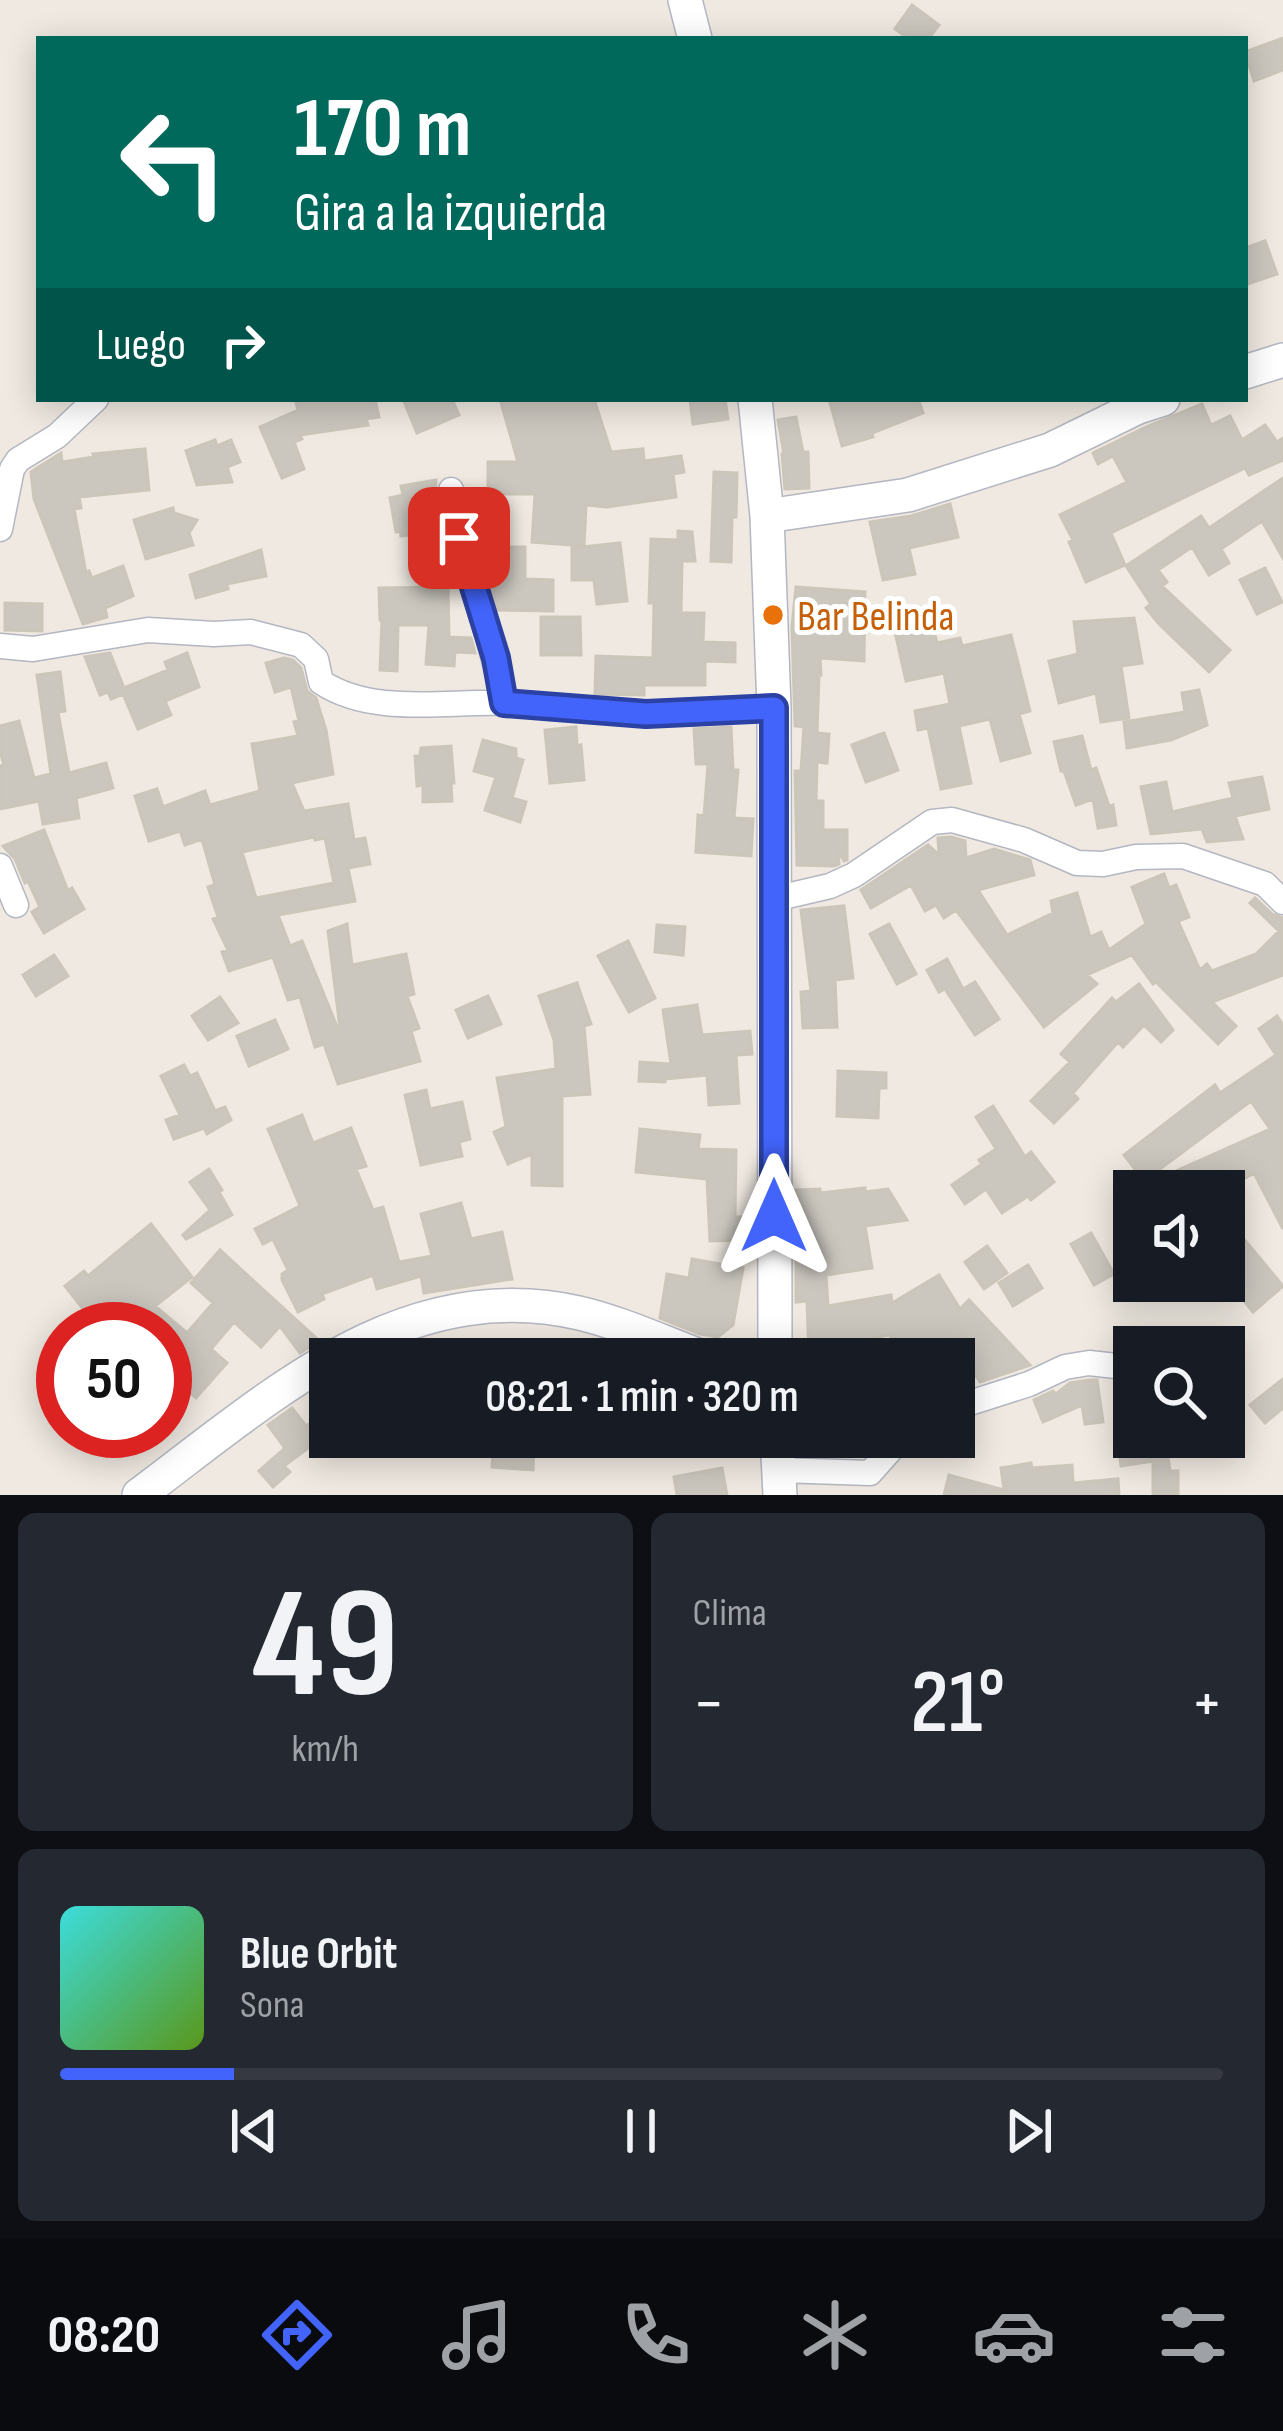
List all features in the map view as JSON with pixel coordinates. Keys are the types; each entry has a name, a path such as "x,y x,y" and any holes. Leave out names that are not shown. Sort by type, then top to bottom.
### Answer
{"street":[{"path":"686,0 694,36"},
{"path":"1248,371 1283,360"},
{"path":"0,529 18,460 57,436 93,402"},
{"path":"755,402 766,516 774,708 775,1338"},
{"path":"766,516 908,495 1050,450 1154,402"},
{"path":"451,490 459,538 496,658 504,703"},
{"path":"0,646 33,649 148,630 251,632 302,645 316,659 321,682 360,700 504,703 646,714 774,708"},
{"path":"774,899 830,886 932,822 952,820 1024,840 1077,863 1184,856 1265,884 1283,902"},
{"path":"0,866 16,905"},
{"path":"368,1338 451,1311 525,1305 581,1313 650,1338"},
{"path":"975,1401 1066,1367 1113,1366"},
{"path":"139,1495 309,1370"},
{"path":"778,1467 870,1473 883,1458"}],"building":[{"path":"912,5 939,25 930,36 905,36 895,29"},
{"path":"1283,38 1283,70 1254,81 1248,51"},
{"path":"1265,241 1277,274 1248,284 1248,247"},
{"path":"296,402 376,402 379,417 366,419 368,425 300,435 302,439 294,442 304,469 282,478 260,427 298,410"},
{"path":"404,402 453,402 459,415 417,433"},
{"path":"501,402 595,402 611,452 643,449 644,461 681,456 684,472 673,474 676,497 607,507 586,505 584,546 532,542 535,494 488,494 488,462 518,462"},
{"path":"690,402 725,402 728,419 693,424"},
{"path":"830,402 919,402 923,413 842,446"},
{"path":"1202,404 1211,425 1230,416 1242,440 1265,425 1277,442 1283,438 1283,460 1249,475 1245,468 1111,533 1125,565 1086,582 1060,515 1127,482 1113,456 1098,464 1093,453"},
{"path":"796,417 803,452 808,452 809,488 785,489 778,420"},
{"path":"215,440 217,446 231,440 240,462 227,467 232,482 197,485 186,451"},
{"path":"145,449 149,490 79,497 81,508 74,509 86,573 92,578 123,566 133,596 105,608 107,617 83,624 34,499 31,472 61,453 62,462"},
{"path":"714,472 737,473 731,562 711,561"},
{"path":"1283,478 1283,558 1262,521 1221,549 1229,563 1209,575 1192,547 1158,570 1167,582 1162,586 1230,650 1209,672 1146,608 1151,604 1126,566 1201,516 1209,528"},
{"path":"436,480 439,515 433,517 434,523 422,525 423,533 401,536 396,532 390,498 403,495 401,486"},
{"path":"950,504 958,537 909,548 915,574 883,580 870,522"},
{"path":"173,508 174,513 197,520 189,533 193,545 146,559 134,520"},
{"path":"678,531 692,532 695,561 682,561 681,613 704,613 703,642 735,643 735,662 705,661 705,685 644,685 644,695 595,694 596,656 653,658 651,539 678,540"},
{"path":"620,543 627,601 597,604 594,580 572,580 572,548"},
{"path":"493,547 525,547 525,579 553,580 553,611 498,610 492,590"},
{"path":"261,550 266,576 227,584 228,589 196,598 190,575"},
{"path":"1265,568 1282,602 1257,614 1240,580"},
{"path":"448,587 449,637 471,638 475,653 455,652 454,666 426,664 429,625 398,625 397,671 380,670 379,588"},
{"path":"796,587 865,592 864,661 820,658 817,733 829,734 827,763 817,762 816,801 823,801 823,830 847,830 847,860 838,851 839,864 834,866 797,865 795,771 801,771 804,727 795,726 792,627"},
{"path":"5,603 42,604 42,631 5,630"},
{"path":"541,617 580,617 581,655 541,655"},
{"path":"1134,618 1142,663 1121,666 1129,718 1101,722 1096,693 1059,703 1049,661 1078,654 1074,622"},
{"path":"932,624 937,643 960,638 962,646 1011,635 1030,711 1019,714 1030,753 1001,761 990,719 959,726 971,783 941,789 928,728 918,730 915,711 950,704 944,673 906,681 895,632"},
{"path":"110,653 124,688 168,670 165,662 187,653 199,687 165,701 171,715 138,729 123,694 111,699 108,692 100,695 85,657"},
{"path":"284,658 301,668 326,730 333,774 292,783 304,811 348,804 354,840 365,838 370,864 348,868 355,901 278,915 290,946 302,941 338,1029 328,931 347,924 352,965 406,954 414,994 407,996 419,1028 411,1031 420,1061 338,1084 324,1044 315,1047 300,997 288,1000 273,957 229,971 222,952 228,950 213,919 218,917 208,887 215,885 202,839 185,845 180,831 149,841 135,796 157,789 163,807 205,791 210,805 260,791 252,744 298,736 294,722 299,721 291,687 275,692 266,663","holes":["325,838 334,883 256,898 242,852"]},
{"path":"60,672 65,711 58,712 69,773 106,763 113,788 76,798 79,818 43,824 39,801 0,809 0,766 4,765 0,726 19,721 34,778 51,774 37,675"},
{"path":"1199,690 1207,725 1171,740 1127,748 1124,722 1185,712 1182,693"},
{"path":"576,727 584,780 550,783 545,730"},
{"path":"731,727 733,770 738,770 734,818 753,819 751,856 696,852 708,764 696,764 694,729"},
{"path":"884,733 898,770 866,782 852,745"},
{"path":"1082,736 1091,770 1096,768 1109,806 1113,805 1116,825 1098,828 1093,799 1076,805 1061,771 1054,742"},
{"path":"483,740 516,749 516,758 523,760 512,798 526,802 520,822 485,810 496,777 474,771"},
{"path":"451,746 452,801 423,802 415,756 420,756 421,748"},
{"path":"1262,777 1269,809 1235,816 1243,839 1207,842 1202,829 1151,834 1141,787 1166,782 1172,812 1233,798 1229,783"},
{"path":"44,830 68,891 72,888 84,909 44,933 32,912 40,907 28,881 25,883 15,859 3,846"},
{"path":"938,838 965,841 966,858 994,849 1030,860 1034,875 978,890 1007,935 1053,913 1051,901 1077,893 1090,937 1101,932 1109,950 1146,924 1132,887 1164,874 1169,888 1176,885 1189,917 1178,921 1200,970 1207,964 1212,971 1256,954 1279,931 1250,903 1255,898 1283,918 1283,975 1212,1002 1236,1026 1218,1044 1153,984 1132,955 1087,975 1097,984 1044,1027 956,910 944,918 936,905 925,911 911,885 871,908 861,890 928,845 939,855"},
{"path":"844,906 853,978 835,980 837,1027 803,1028 801,992 811,991 801,910"},
{"path":"889,924 916,974 897,984 870,934"},
{"path":"657,925 685,927 683,955 655,952"},
{"path":"628,941 655,998 629,1012 598,956"},
{"path":"54,955 68,976 36,996 23,975"},
{"path":"947,959 963,989 975,982 999,1019 975,1035 927,970"},
{"path":"577,983 591,1024 584,1026 590,1094 562,1096 562,1186 532,1185 532,1154 508,1164 494,1132 506,1127 497,1078 556,1069 554,1040 539,996"},
{"path":"1139,984 1173,1030 1161,1042 1144,1025 1123,1047 1118,1042 1073,1093 1078,1099 1054,1123 1031,1101 1070,1062 1061,1054 1112,998 1116,1002"},
{"path":"488,996 501,1024 468,1038 456,1010"},
{"path":"220,997 238,1023 208,1040 192,1016"},
{"path":"697,1005 702,1035 750,1031 752,1054 736,1055 739,1103 709,1105 707,1075 639,1081 640,1062 671,1064 663,1010"},
{"path":"1277,1016 1283,1025 1283,1229 1254,1173 1245,1178 1245,1170 1178,1170 1270,1129 1251,1101 1159,1170 1136,1170 1124,1155 1215,1085 1220,1093 1276,1055 1259,1029"},
{"path":"275,1020 288,1049 249,1066 237,1036"},
{"path":"184,1065 190,1076 197,1073 215,1111 225,1107 231,1120 207,1134 204,1128 174,1139 166,1120 180,1115 161,1076"},
{"path":"838,1071 886,1073 886,1088 879,1088 878,1118 837,1116"},
{"path":"426,1090 430,1109 462,1102 470,1139 459,1142 462,1156 421,1165 405,1095"},
{"path":"993,1106 1025,1157 1031,1152 1054,1182 1031,1200 1028,1196 1002,1213 986,1189 965,1204 952,1185 996,1149 976,1117"},
{"path":"302,1115 313,1143 351,1128 366,1166 356,1169 373,1210 383,1207 399,1262 432,1256 421,1214 461,1203 471,1239 502,1232 512,1279 424,1293 421,1276 377,1289 373,1275 322,1294 324,1299 298,1312 282,1280 288,1270 273,1239 263,1244 255,1229 300,1206 268,1129"},
{"path":"640,1129 700,1135 698,1149 736,1150 735,1217 742,1217 743,1240 710,1241 707,1179 636,1172"},
{"path":"209,1169 232,1215 186,1239 183,1235 210,1210 190,1182"},
{"path":"820,1189 820,1193 888,1189 907,1220 865,1226 872,1268 826,1275 828,1306 891,1295 892,1303 939,1275 960,1309 969,1300 1030,1365 980,1382 975,1374 975,1338 808,1338 807,1301 796,1302 796,1190"},
{"path":"151,1224 192,1277 160,1302 78,1302 65,1286 84,1271 88,1276"},
{"path":"1091,1233 1113,1275 1094,1285 1071,1244"},
{"path":"1245,1240 1283,1286 1253,1312 1245,1302"},
{"path":"987,1246 1007,1273 984,1289 965,1262"},
{"path":"220,1250 316,1338 309,1338 309,1347 300,1353 280,1326 261,1347 234,1322 211,1349 227,1363 196,1398 192,1395 192,1327 213,1303 191,1283"},
{"path":"692,1259 743,1268 733,1325 718,1337 660,1318 667,1274 689,1278"},
{"path":"1028,1265 1042,1288 1013,1306 999,1283"},
{"path":"1283,1379 1283,1408 1265,1423 1250,1405"},
{"path":"1097,1380 1103,1422 1085,1424 1082,1405 1043,1422 1034,1400 1053,1391 1056,1394 1070,1383"},
{"path":"292,1408 309,1424 309,1447 284,1466 290,1472 273,1487 259,1471 285,1448 268,1425"},
{"path":"493,1458 533,1458 533,1470 492,1467"},
{"path":"1120,1458 1168,1458 1170,1471 1178,1471 1178,1494 1153,1495 1153,1461 1121,1466"},
{"path":"1031,1463 1032,1468 1072,1465 1073,1483 1118,1479 1119,1495 1005,1495 1004,1491 1004,1495 944,1495 949,1475 1004,1490 1001,1468"},
{"path":"722,1468 727,1495 677,1495 674,1477"}],"place":[{"name":"Bar Belinda","path":"773,615"}],"route":[{"path":"459,538 496,658 504,703 646,714 774,708 774,1216"}]}
